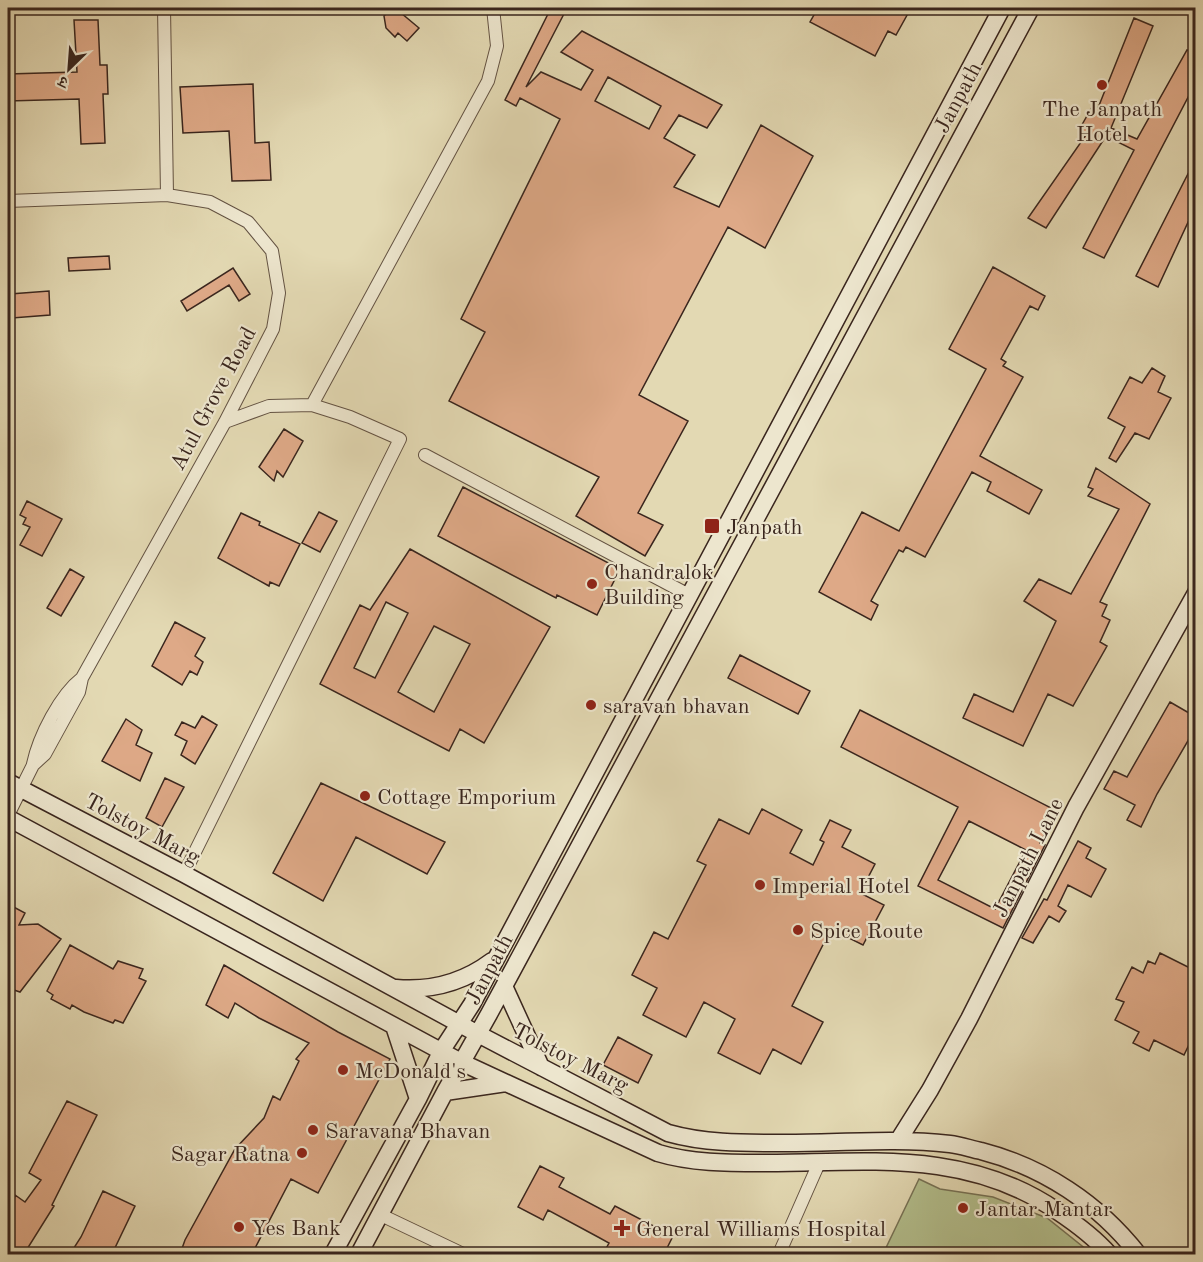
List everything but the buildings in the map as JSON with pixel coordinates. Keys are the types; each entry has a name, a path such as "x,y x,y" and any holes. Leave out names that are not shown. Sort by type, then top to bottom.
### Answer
{"main road":[{"name":"Janpath","path":"333,1254 418,1099 442,1050 460,1024 495,959 1002,8"},
{"name":"Janpath","path":"359,1254 1031,8"},
{"name":"Janpath Lane","path":"898,1141 969,1019 1076,807 1196,593"},
{"name":"Tolstoy Marg","path":"14,785 184,874 478,1034 669,1132 681,1136 733,1143 898,1141 952,1144 1000,1156 1026,1166 1066,1187 1117,1230 1138,1254"},
{"path":"8,816 463,1062 658,1153 671,1157 722,1163 887,1161 942,1165 990,1177 1037,1197 1071,1220 1109,1254"},
{"path":"392,988 415,989 439,986 468,976 495,959"},
{"path":"504,986 541,1067"},
{"path":"394,1026 418,1099"},
{"path":"445,1092 507,1083"}],"street":[{"path":"164,8 167,195"},
{"path":"312,405 488,81 497,46 493,8"},
{"name":"Atul Grove Road","path":"8,201 167,195 210,202 248,222 272,251 279,293 273,329 225,422 82,678 79,693 45,754 14,785 8,816"},
{"path":"184,874 400,439 350,417 312,405 269,406 225,422"},
{"path":"425,455 689,595"},
{"path":"779,1254 819,1163"},
{"path":"381,1215 463,1254"},
{"path":"1191,1254 1196,1248"}],"green space":[{"name":"Jantar Mantar","path":"919,1179 940,1189 993,1197 1047,1218 1092,1254 883,1254"}],"place":[{"name":"The Janpath Hotel","path":"1102,85"},
{"name":"Janpath","path":"712,526"},
{"name":"Chandralok Building","path":"592,584"},
{"name":"saravan bhavan","path":"591,705"},
{"name":"Cottage Emporium","path":"365,796"},
{"name":"Imperial Hotel","path":"760,885"},
{"name":"Spice Route","path":"798,930"},
{"name":"McDonald's","path":"343,1070"},
{"name":"Saravana Bhavan","path":"313,1130"},
{"name":"Sagar Ratna","path":"302,1153"},
{"name":"Jantar Mantar","path":"963,1208"},
{"name":"Yes Bank","path":"239,1227"},
{"name":"General Williams Hospital","path":"622,1228"}]}
